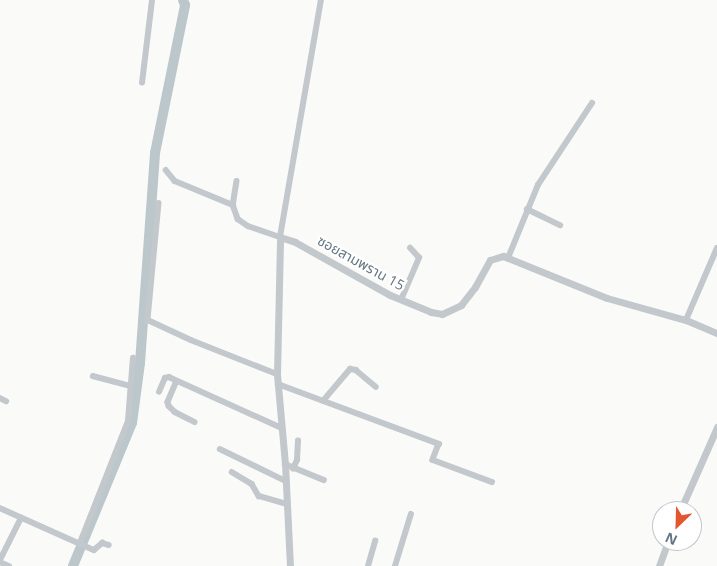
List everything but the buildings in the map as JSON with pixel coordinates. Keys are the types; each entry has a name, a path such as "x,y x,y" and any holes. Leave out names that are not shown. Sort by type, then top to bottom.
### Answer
{"street":[{"path":"142,83 152,0"},
{"path":"290,566 285,464 277,374 280,237 321,0"},
{"path":"592,103 544,174 527,209 508,258 608,298 686,320 717,333"},
{"path":"166,170 176,181 233,205"},
{"path":"237,181 233,205 242,223 280,237"},
{"path":"159,203 148,320 190,340 277,374"},
{"path":"527,209 560,225"},
{"name":"ซอยสามพราน 15","path":"280,237 296,242 401,300 430,312 442,314 461,305 469,296 490,260 496,256 508,258"},
{"path":"401,300 419,258 410,248"},
{"path":"686,320 717,248"},
{"path":"81,544 128,421 133,358"},
{"path":"324,401 350,369 356,370 376,387"},
{"path":"93,376 131,386"},
{"path":"158,392 166,378 177,381 282,428"},
{"path":"177,381 168,402 169,406 175,412 195,422"},
{"path":"278,384 439,444 433,460 492,482"},
{"path":"684,501 717,427"},
{"path":"293,469 297,460 298,441"},
{"path":"220,449 286,481"},
{"path":"285,464 293,469 324,480"},
{"path":"232,472 252,484 259,496 287,504"},
{"path":"0,508 89,548 96,550 102,543 109,545"},
{"path":"395,566 411,514"},
{"path":"10,566 0,561 21,518"},
{"path":"368,566 375,541"},
{"path":"659,566 664,551"}],"waterway":[{"path":"73,566 132,423 140,363 155,153 185,5 183,0"}]}
